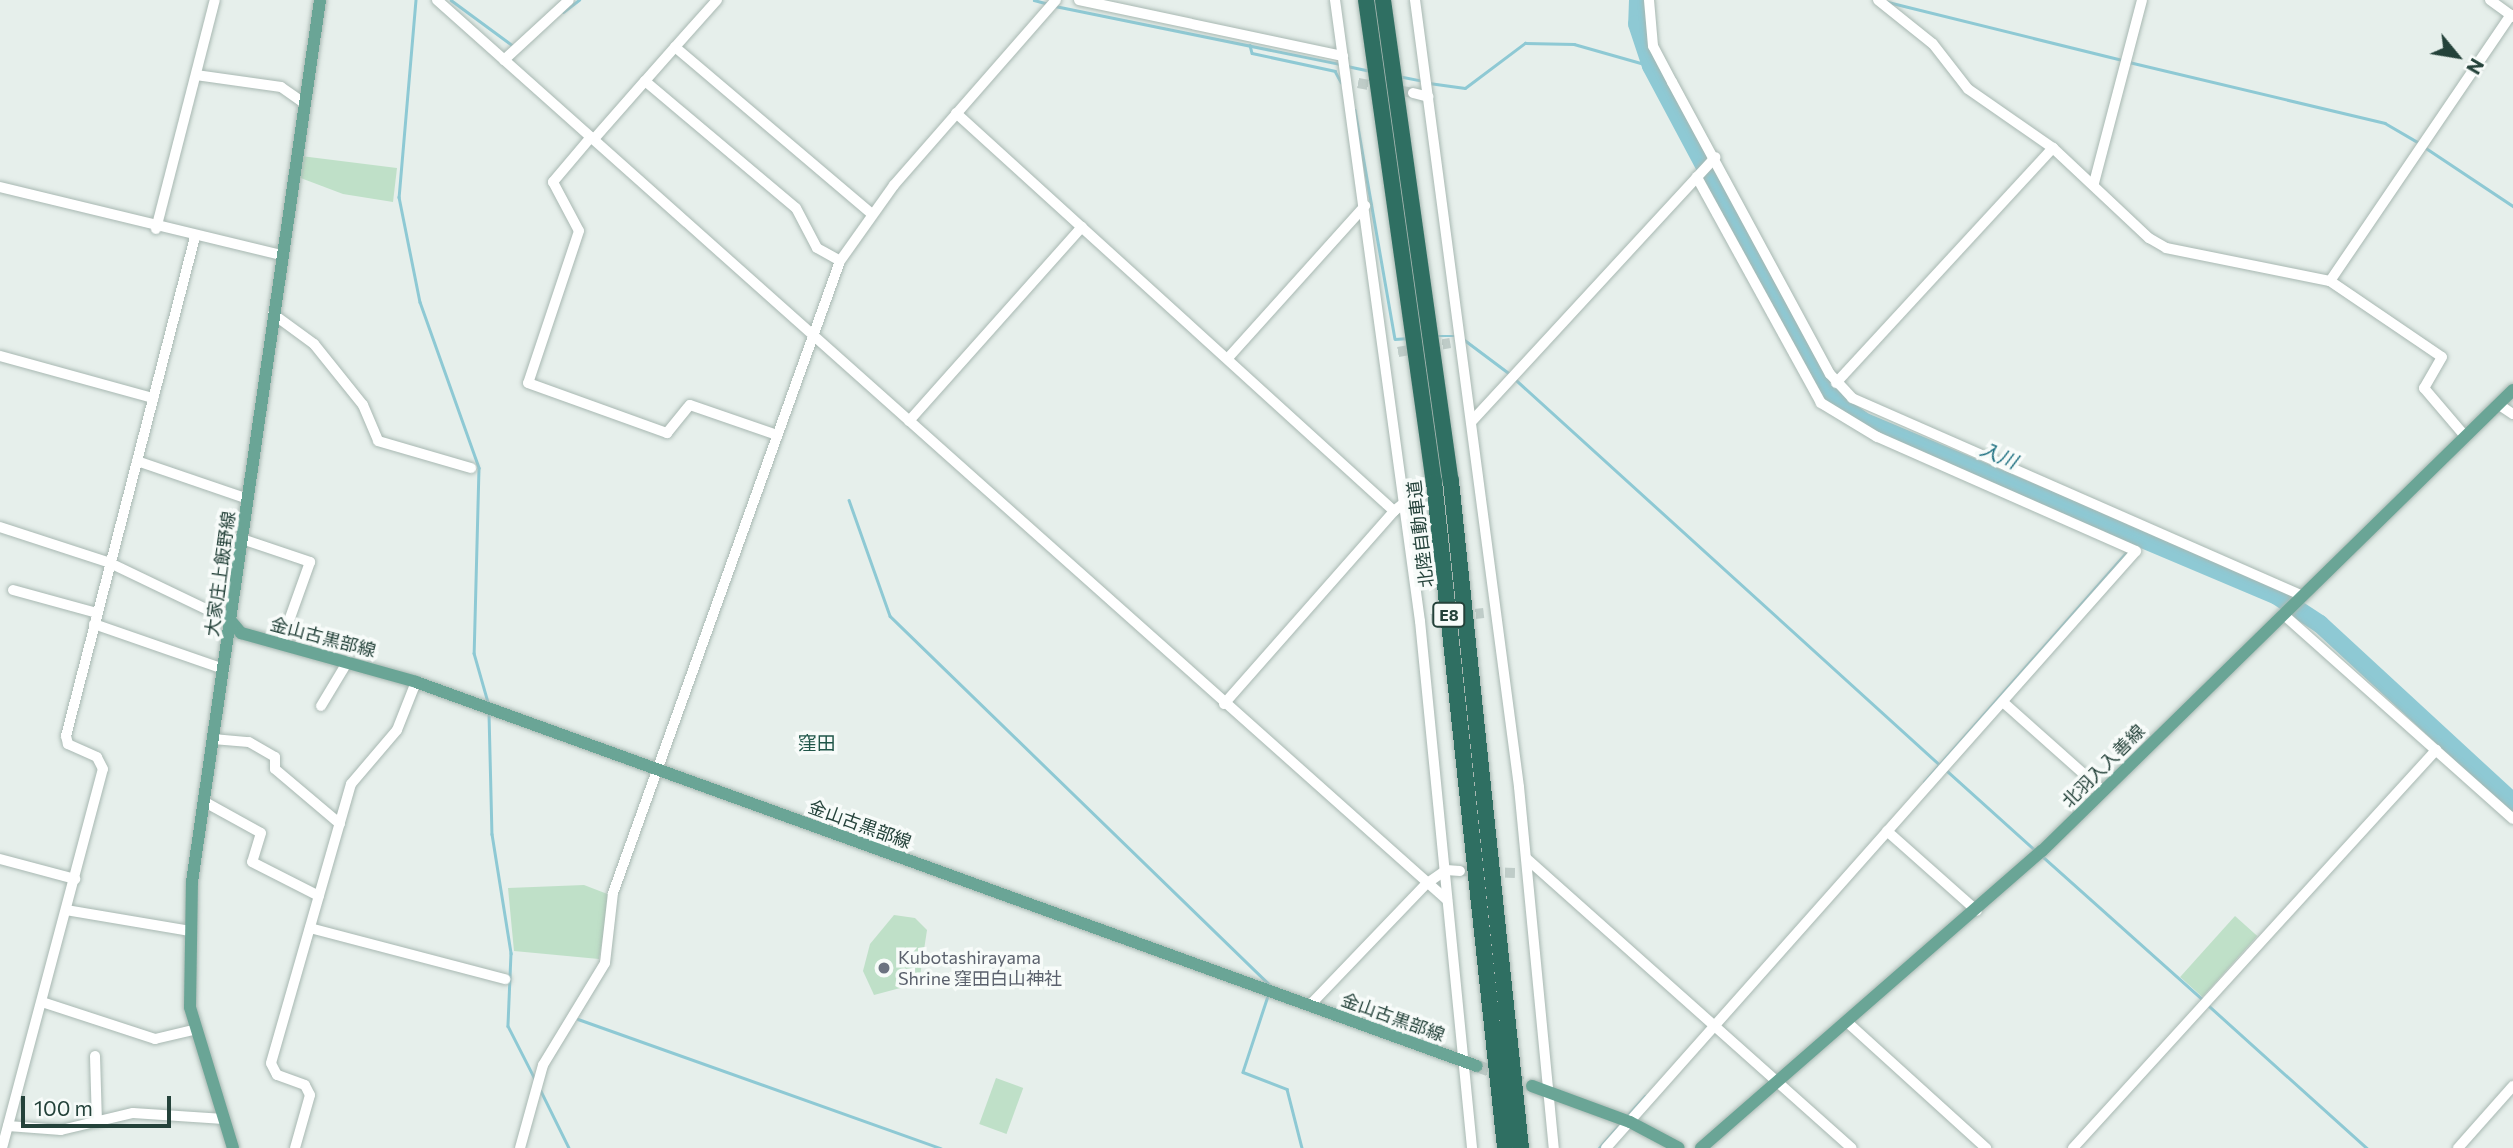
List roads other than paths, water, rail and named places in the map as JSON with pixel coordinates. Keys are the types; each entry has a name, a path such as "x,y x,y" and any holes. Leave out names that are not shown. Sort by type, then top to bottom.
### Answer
{"highway":[{"name":"北陸自動車道","path":"1366,0 1452,633 1505,1148"},
{"name":"北陸自動車道","path":"1383,0 1466,604 1521,1148"}],"main road":[{"name":"大家庄上飯野線","path":"233,1148 190,1007 190,931 203,801 320,0"},
{"name":"北羽入入善線","path":"1701,1148 1977,911 2513,390"},
{"name":"金山古黒部線","path":"231,621 241,633 416,682 1477,1066"},
{"path":"1532,1086 1630,1122 1679,1148"}],"street":[{"path":"156,229 215,0"},
{"path":"437,0 1447,900"},
{"path":"504,60 516,42 569,0"},
{"path":"718,0 553,182 579,230 528,383 667,433 690,405 777,435"},
{"path":"520,1148 543,1065 605,963 613,893 841,261 872,214 956,113 1056,0"},
{"path":"1079,0 1343,56"},
{"path":"1335,0 1343,56 1352,82 1365,206 1392,353 1404,503 1426,620 1447,900 1472,1148"},
{"path":"1415,0 1429,97 1456,343 1472,421 1527,864 1554,1148"},
{"path":"1648,0 1653,46 1716,156 1836,383 1874,410 2300,597"},
{"path":"1878,0 1933,44 1968,89 2053,148 2166,248 2330,281 2442,357 2424,388 2465,436"},
{"path":"2094,183 2142,0"},
{"path":"2330,281 2512,16 2490,0"},
{"path":"675,47 872,214"},
{"path":"195,75 281,87 305,104"},
{"path":"646,81 796,208 817,247 841,261"},
{"path":"1413,93 1429,97"},
{"path":"956,113 1394,511"},
{"path":"1836,383 2053,148"},
{"path":"1472,421 1716,156"},
{"path":"1606,1148 2136,551 1866,432 1821,402 1697,177"},
{"path":"0,187 156,229 281,255"},
{"path":"1227,358 1365,206"},
{"path":"909,421 1082,227"},
{"path":"2,1148 103,769 97,757 68,744 66,736 195,237"},
{"path":"273,314 308,336 363,405 378,441 471,468"},
{"path":"0,356 153,398"},
{"path":"2498,404 2513,414"},
{"path":"137,461 248,499"},
{"path":"1224,704 1394,511 1404,503"},
{"path":"0,527 110,563 231,621"},
{"path":"243,539 310,562 281,643"},
{"path":"13,590 96,618 224,668"},
{"path":"1484,614 1496,612"},
{"path":"2285,612 2513,819"},
{"path":"321,706 348,662"},
{"path":"295,1148 310,1095 305,1086 276,1075 271,1063 351,784 397,730 416,682"},
{"path":"2003,702 2103,791"},
{"path":"213,738 249,742 275,757 275,769 340,824"},
{"path":"2073,1148 2437,750"},
{"path":"203,801 261,833 252,862 319,896"},
{"path":"1888,831 1977,911"},
{"path":"0,859 75,879"},
{"path":"1515,873 1527,864"},
{"path":"1527,864 1715,1024 1852,1148"},
{"path":"1310,1005 1426,884 1446,870 1460,870"},
{"path":"66,910 190,931"},
{"path":"310,928 505,979"},
{"path":"41,1002 155,1039 197,1029"},
{"path":"1847,1022 1986,1148"},
{"path":"95,1056 97,1122"},
{"path":"2458,1148 2513,1086"},
{"path":"8,1126 61,1130 133,1113 224,1119"}],"waterway":[{"path":"416,0 399,197 420,302 479,468 474,653 488,702"},
{"path":"451,0 512,45"},
{"path":"563,12 579,0"},
{"path":"1034,0 1049,4"},
{"name":"入川","path":"1638,0 1637,24 1651,66 1817,377 1839,404 1863,421 2277,596 2320,624 2513,802"},
{"path":"1888,2 2123,60"},
{"path":"1055,6 1340,64"},
{"path":"1429,83 1465,88 1525,43 1574,44 1651,66"},
{"path":"1250,45 1252,53 1335,71 1341,82"},
{"path":"2129,62 2385,123 2421,144"},
{"path":"1347,66 1371,71"},
{"path":"1398,76 1423,81"},
{"path":"1355,110 1395,339 1408,338"},
{"path":"2426,148 2513,206"},
{"path":"1435,336 1456,336"},
{"path":"1462,338 1510,374"},
{"path":"1515,379 1940,765"},
{"path":"849,500 890,616 1269,984"},
{"path":"2132,546 2139,538"},
{"path":"1924,782 2128,551"},
{"path":"489,713 492,834 511,953 508,1026 535,1079"},
{"path":"1945,769 2036,851"},
{"path":"2041,855 2203,1000"},
{"path":"1268,996 1243,1072 1287,1089 1302,1148"},
{"path":"2208,1005 2367,1148"},
{"path":"578,1019 941,1148"},
{"path":"541,1091 569,1148"},
{"path":"1626,1117 1645,1096"},
{"path":"1599,1148 1620,1124"}],"tunnel":[{"path":"1358,83 1413,93"},
{"path":"1398,352 1450,343"},
{"path":"1431,619 1484,613"},
{"path":"1460,871 1515,873"},
{"path":"1477,1066 1532,1086"}],"place":[{"name":"Kubotashirayama Shrine 窪田白山神社","path":"884,968"}],"district":[{"name":"窪田","path":"817,743"}]}
